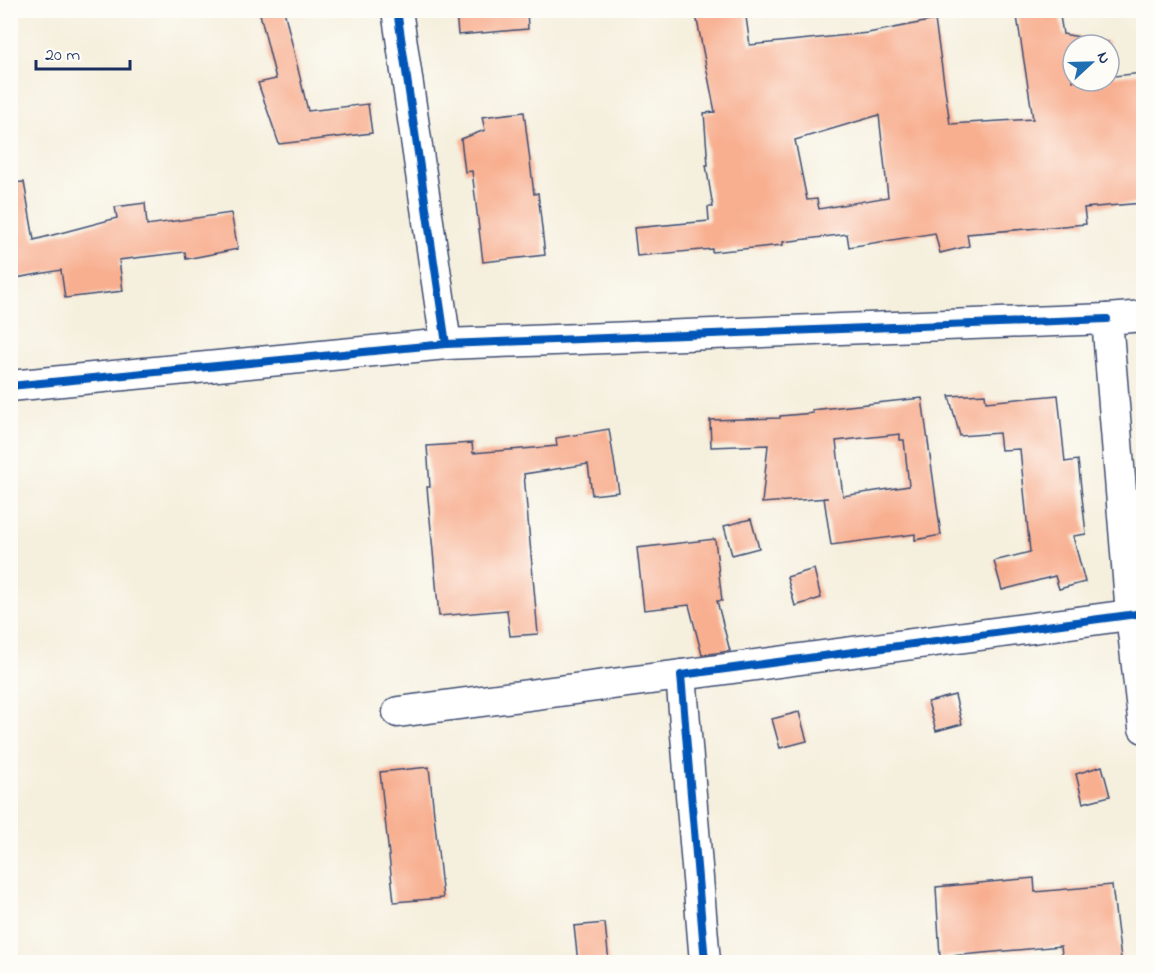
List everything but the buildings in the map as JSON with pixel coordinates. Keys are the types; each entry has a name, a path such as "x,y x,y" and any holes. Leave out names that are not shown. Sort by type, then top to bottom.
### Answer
{"street":[{"path":"397,10 446,344"},
{"path":"10,386 446,344 1107,320 1143,316"},
{"path":"1107,320 1137,614 1143,728"},
{"path":"398,712 1137,614"},
{"path":"681,675 705,963"}],"cycle path":[{"path":"397,10 446,344"},
{"path":"10,386 446,344 1107,319"},
{"path":"705,962 681,675 1144,613"}]}
